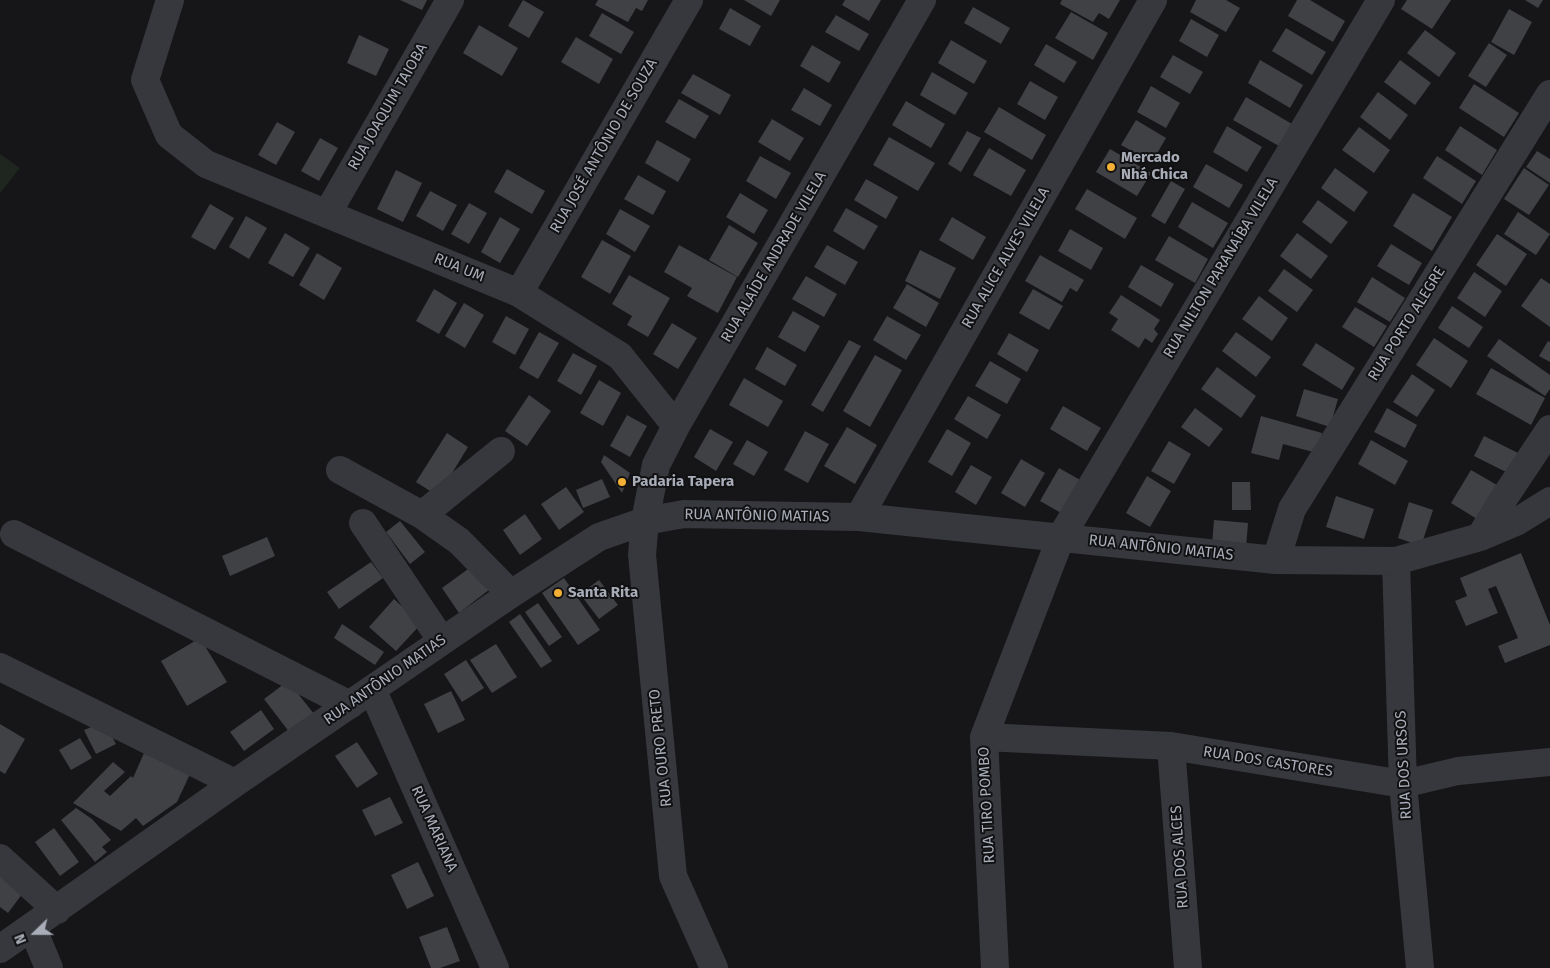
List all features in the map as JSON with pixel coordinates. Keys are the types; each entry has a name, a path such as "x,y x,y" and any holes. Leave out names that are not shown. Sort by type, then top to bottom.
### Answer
{"street":[{"name":"RUA UM","path":"170,0 145,80 169,135 206,164 519,293 620,356 676,426"},
{"name":"RUA JOAQUIM TAIOBA","path":"327,214 450,0"},
{"name":"RUA JOSÉ ANTÔNIO DE SOUZA","path":"519,293 688,0"},
{"name":"RUA ALAÍDE ANDRADE VILELA","path":"645,520 656,465 676,426 922,0"},
{"name":"RUA ALICE ALVES VILELA","path":"859,517 1153,0"},
{"name":"RUA NILTON PARANAÍBA VILELA","path":"1061,537 1381,0"},
{"name":"RUA PORTO ALEGRE","path":"1276,560 1292,508 1550,94"},
{"path":"1510,511 1550,429"},
{"path":"422,515 501,451"},
{"path":"340,470 422,515 459,541 511,594"},
{"name":"RUA ANTÔNIO MATIAS","path":"0,949 235,783 511,594 599,537 645,520 684,514 859,517 1276,560 1396,561 1480,537 1510,511 1550,500"},
{"name":"RUA OURO PRETO","path":"645,520 642,555 673,876 714,968"},
{"path":"363,524 442,640"},
{"path":"14,534 350,705"},
{"name":"RUA TIRO POMBO","path":"995,968 984,737 1061,537"},
{"name":"RUA DOS URSOS","path":"1396,561 1403,784 1420,968"},
{"path":"0,667 235,783"},
{"name":"RUA MARIANA","path":"372,689 495,968"},
{"name":"RUA DOS CASTORES","path":"984,737 1171,746 1403,784 1458,771 1550,762"},
{"name":"RUA DOS ALCES","path":"1171,746 1188,968"},
{"path":"0,858 57,910"},
{"path":"32,927 49,968"}],"shaded area":[{"path":"0,154 20,168 0,193"}],"building":[{"path":"400,0 427,0 422,10"},
{"path":"523,0 544,12 529,38 508,26"},
{"path":"598,0 648,0 642,11 636,8 628,22 595,5"},
{"path":"744,0 780,0 771,16"},
{"path":"845,0 881,0 869,21 842,5"},
{"path":"1062,0 1120,0 1109,19 1099,13 1093,22 1060,4"},
{"path":"1196,0 1226,0 1240,8 1226,32 1190,12"},
{"path":"1297,0 1310,0 1345,21 1333,42 1288,16"},
{"path":"1407,0 1451,0 1432,29 1401,9"},
{"path":"1525,0 1543,0 1538,8"},
{"path":"973,7 1010,28 1001,44 964,23"},
{"path":"730,8 761,26 750,46 719,29"},
{"path":"1509,9 1532,22 1514,55 1491,42"},
{"path":"1071,12 1108,33 1093,60 1055,38"},
{"path":"602,13 634,32 621,54 589,36"},
{"path":"836,15 869,34 859,51 825,32"},
{"path":"1191,19 1219,35 1207,57 1179,41"},
{"path":"479,25 518,48 502,76 463,53"},
{"path":"1286,28 1326,52 1312,75 1272,51"},
{"path":"1425,30 1456,53 1439,77 1407,53"},
{"path":"359,35 389,49 376,76 347,63"},
{"path":"576,37 613,59 599,84 561,62"},
{"path":"951,40 987,61 974,84 938,63"},
{"path":"1489,43 1507,55 1486,87 1468,76"},
{"path":"1046,44 1077,62 1064,83 1034,65"},
{"path":"812,45 841,62 829,83 800,66"},
{"path":"1173,55 1203,72 1190,94 1160,77"},
{"path":"1260,60 1303,85 1290,108 1248,83"},
{"path":"1400,60 1431,83 1415,105 1384,82"},
{"path":"932,72 968,93 955,115 920,95"},
{"path":"693,74 731,95 720,115 681,93"},
{"path":"1030,81 1058,97 1045,120 1017,104"},
{"path":"1474,84 1519,113 1504,137 1459,108"},
{"path":"1151,86 1180,103 1166,128 1137,112"},
{"path":"804,88 832,105 820,126 791,110"},
{"path":"1378,92 1408,115 1390,140 1360,117"},
{"path":"1246,97 1292,124 1279,146 1233,120"},
{"path":"679,99 709,116 695,139 665,122"},
{"path":"906,101 945,124 931,148 892,125"},
{"path":"999,107 1046,135 1032,160 984,132"},
{"path":"772,119 804,138 790,161 758,142"},
{"path":"1136,120 1166,138 1152,162 1121,145"},
{"path":"277,122 295,132 276,165 258,155"},
{"path":"1227,126 1262,147 1247,172 1213,152"},
{"path":"1460,126 1497,150 1482,175 1445,150"},
{"path":"1359,127 1390,150 1374,173 1342,150"},
{"path":"967,131 981,138 961,172 948,164"},
{"path":"889,137 935,163 918,191 873,165"},
{"path":"320,138 338,148 319,181 301,171"},
{"path":"657,140 691,159 678,182 645,163"},
{"path":"989,148 1026,170 1011,196 973,175"},
{"path":"1110,149 1151,173 1137,196 1096,172"},
{"path":"1537,151 1550,159 1550,183 1526,167"},
{"path":"760,156 791,173 776,199 746,181"},
{"path":"1437,156 1476,181 1462,204 1423,178"},
{"path":"1206,164 1243,185 1229,208 1193,187"},
{"path":"1335,168 1368,192 1354,212 1321,188"},
{"path":"1524,168 1549,185 1529,215 1504,199"},
{"path":"507,169 545,191 532,214 494,192"},
{"path":"396,170 422,183 403,222 377,209"},
{"path":"638,175 666,191 653,215 624,199"},
{"path":"866,179 898,197 886,219 854,200"},
{"path":"1171,181 1185,189 1165,224 1151,216"},
{"path":"1087,189 1137,218 1125,239 1075,209"},
{"path":"430,191 457,205 443,231 416,216"},
{"path":"740,193 768,210 754,234 726,217"},
{"path":"1413,193 1452,217 1432,251 1393,226"},
{"path":"1318,200 1348,222 1331,244 1302,222"},
{"path":"1192,202 1228,223 1213,248 1178,227"},
{"path":"469,203 487,213 469,244 451,234"},
{"path":"210,204 234,218 215,250 191,237"},
{"path":"846,208 878,226 864,250 833,231"},
{"path":"620,209 650,226 635,252 606,234"},
{"path":"1518,212 1550,234 1536,255 1504,234"},
{"path":"246,216 267,228 249,259 229,247"},
{"path":"500,217 520,229 500,263 481,252"},
{"path":"952,217 986,237 973,260 939,240"},
{"path":"729,225 758,243 738,277 709,260"},
{"path":"1070,229 1103,248 1091,270 1058,251"},
{"path":"285,233 310,248 293,277 268,263"},
{"path":"1297,233 1328,256 1311,279 1280,256"},
{"path":"1497,234 1527,254 1506,286 1476,265"},
{"path":"1169,236 1208,259 1195,283 1155,260"},
{"path":"602,240 631,256 610,294 581,277"},
{"path":"1391,244 1422,263 1409,285 1377,266"},
{"path":"679,245 737,277 718,313 687,296 692,288 664,272"},
{"path":"827,245 858,262 845,285 814,267"},
{"path":"920,250 956,268 940,299 905,281"},
{"path":"317,253 342,268 324,300 299,285"},
{"path":"1040,255 1084,280 1077,292 1070,288 1062,302 1025,281"},
{"path":"1141,265 1174,284 1161,307 1128,287"},
{"path":"1284,269 1313,290 1297,312 1268,291"},
{"path":"1474,272 1502,291 1485,317 1457,298"},
{"path":"629,275 670,298 648,337 627,325 632,316 612,304"},
{"path":"806,276 837,294 824,317 792,299"},
{"path":"1372,277 1405,298 1390,322 1357,302"},
{"path":"1541,278 1550,284 1550,327 1521,306"},
{"path":"907,284 939,303 926,327 893,308"},
{"path":"434,289 457,303 439,334 416,321"},
{"path":"1033,289 1063,306 1049,330 1019,313"},
{"path":"1121,295 1160,320 1154,329 1158,334 1152,343 1145,338 1139,348 1111,330 1118,319 1109,313"},
{"path":"1259,296 1288,318 1272,341 1242,319"},
{"path":"464,303 484,315 465,348 445,336"},
{"path":"1452,306 1483,327 1469,348 1438,328"},
{"path":"1355,307 1387,326 1374,347 1342,327"},
{"path":"793,311 820,326 805,352 778,337"},
{"path":"506,316 529,329 515,355 492,342"},
{"path":"887,316 921,335 906,360 873,340"},
{"path":"672,323 697,338 678,369 653,354"},
{"path":"539,332 559,343 538,379 519,368"},
{"path":"1236,332 1271,357 1256,377 1222,351"},
{"path":"1009,333 1039,350 1027,372 997,354"},
{"path":"1434,338 1468,361 1451,388 1416,365"},
{"path":"1499,339 1550,375 1550,389 1545,396 1487,356"},
{"path":"849,340 861,346 823,412 811,405"},
{"path":"1548,341 1550,342 1550,362 1539,356"},
{"path":"1316,343 1355,368 1342,390 1302,365"},
{"path":"767,347 797,365 785,386 755,369"},
{"path":"573,353 597,366 581,395 557,381"},
{"path":"875,355 902,370 870,427 843,411"},
{"path":"990,361 1021,379 1007,404 975,386"},
{"path":"1217,367 1256,396 1241,418 1201,389"},
{"path":"1491,368 1545,398 1531,425 1476,394"},
{"path":"1412,374 1435,390 1417,417 1393,402"},
{"path":"744,378 783,401 768,427 729,405"},
{"path":"599,380 621,393 603,426 580,413"},
{"path":"1304,389 1338,399 1330,427 1296,416"},
{"path":"529,395 551,411 527,446 505,431"},
{"path":"968,396 1001,415 987,439 954,419"},
{"path":"1063,406 1101,428 1087,451 1050,429"},
{"path":"1195,408 1223,429 1209,447 1181,427"},
{"path":"1387,408 1417,425 1405,448 1374,432"},
{"path":"627,415 647,426 630,457 610,446"},
{"path":"1261,416 1322,433 1317,453 1283,444 1279,460 1251,453"},
{"path":"847,427 877,445 855,484 824,466"},
{"path":"710,429 733,442 716,471 694,457"},
{"path":"947,429 971,443 952,476 928,462"},
{"path":"805,431 829,444 808,483 784,470"},
{"path":"447,433 468,447 438,496 416,482"},
{"path":"1484,436 1522,455 1512,475 1474,456"},
{"path":"747,440 768,452 754,476 733,464"},
{"path":"1371,440 1408,461 1395,485 1358,464"},
{"path":"1169,441 1191,454 1174,484 1151,471"},
{"path":"604,455 630,473 622,493 601,462"},
{"path":"1021,459 1045,473 1025,507 1001,493"},
{"path":"971,465 992,477 976,505 955,492"},
{"path":"1059,468 1082,481 1063,514 1040,501"},
{"path":"1471,470 1497,485 1477,519 1451,503"},
{"path":"1147,476 1171,491 1150,527 1126,513"},
{"path":"602,479 610,497 583,508 576,490"},
{"path":"1232,482 1250,482 1251,510 1232,510"},
{"path":"566,487 584,512 559,530 541,504"},
{"path":"1336,496 1374,509 1364,539 1326,527"},
{"path":"1409,502 1433,510 1421,546 1398,538"},
{"path":"525,514 542,539 520,555 503,530"},
{"path":"1214,520 1248,523 1246,548 1212,545"},
{"path":"400,521 425,552 410,564 386,532"},
{"path":"267,537 275,556 230,576 222,556"},
{"path":"1521,553 1550,625 1550,645 1505,663 1498,646 1518,638 1496,586 1488,589 1498,613 1466,626 1455,601 1467,596 1460,578"},
{"path":"371,562 383,578 339,609 327,592"},
{"path":"475,564 494,586 459,613 442,588"},
{"path":"564,578 600,630 578,645 542,593"},
{"path":"599,580 618,605 599,619 580,594"},
{"path":"394,599 421,624 396,651 369,627"},
{"path":"538,603 562,637 549,646 525,612"},
{"path":"520,614 552,661 541,668 509,622"},
{"path":"342,624 384,652 375,665 334,638"},
{"path":"200,638 227,682 187,706 161,661"},
{"path":"496,644 517,677 492,693 470,660"},
{"path":"466,660 484,688 462,702 444,674"},
{"path":"288,681 314,714 290,733 264,699"},
{"path":"451,691 465,720 438,733 424,704"},
{"path":"261,710 274,729 244,751 230,732"},
{"path":"104,722 116,744 96,754 84,730"},
{"path":"0,724 25,739 5,774 0,771"},
{"path":"80,738 92,758 71,770 59,750"},
{"path":"357,742 378,774 357,788 335,756"},
{"path":"148,744 190,774 177,802 143,826 136,818 121,831 73,803 113,762 125,772 104,791 110,796 131,776 133,778"},
{"path":"390,797 403,823 375,836 362,810"},
{"path":"76,808 92,819 111,840 102,847 107,852 95,862 61,820"},
{"path":"54,828 79,862 60,876 35,842"},
{"path":"418,862 434,896 407,909 391,875"},
{"path":"0,868 26,889 8,913 0,907"},
{"path":"447,927 460,961 440,968 431,968 419,937"}],"place":[{"name":"Mercado Nhá Chica","path":"1111,167"},
{"name":"Padaria Tapera","path":"622,482"},
{"name":"Santa Rita","path":"558,593"}]}
